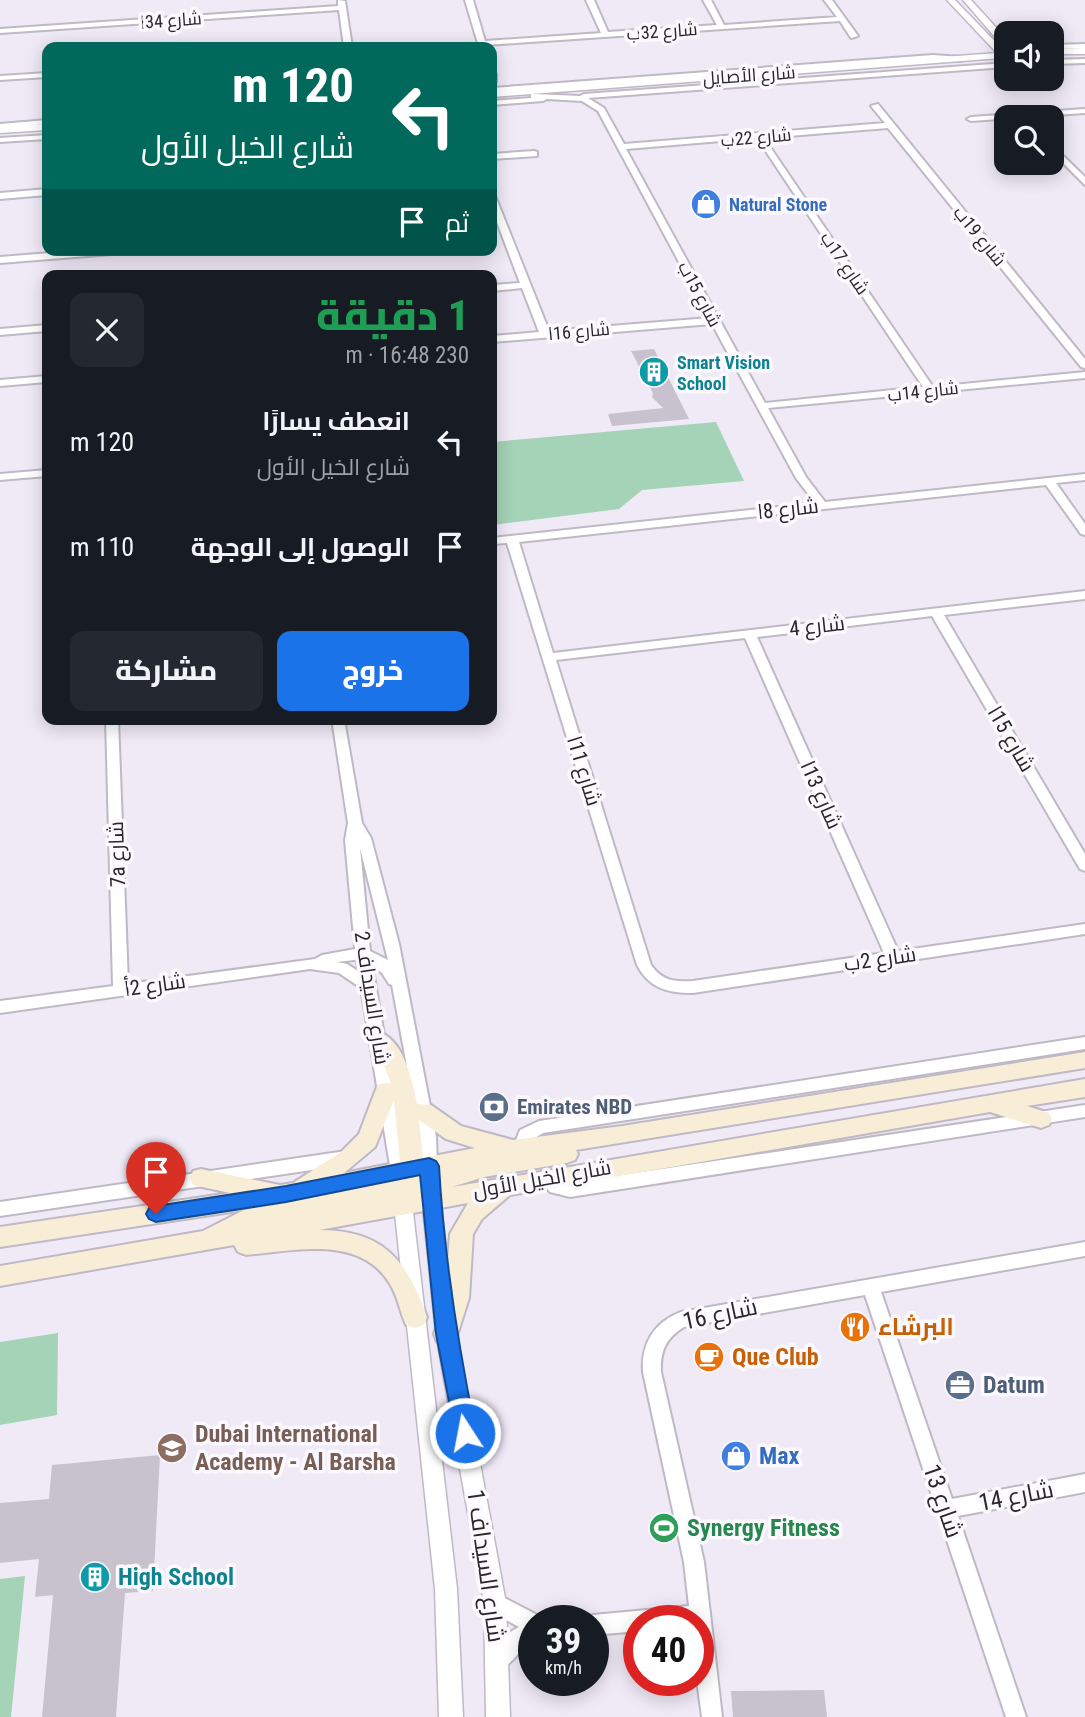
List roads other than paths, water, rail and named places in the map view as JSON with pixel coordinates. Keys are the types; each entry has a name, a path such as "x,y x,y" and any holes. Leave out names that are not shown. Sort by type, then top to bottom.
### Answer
{"main road":[{"path":"377,1039 389,1050 400,1071 415,1185 469,1172 598,1149 622,1135"},
{"name":"شارع الخيل الأول","path":"0,1276 207,1241 415,1185 519,1148 622,1135 1085,1060"},
{"name":"شارع الخيل الأول","path":"0,1237 289,1193 415,1185 516,1184 1085,1088"},
{"path":"201,1178 289,1193 351,1157 374,1136 386,1090"},
{"path":"988,1103 1041,1119"},
{"path":"423,1111 463,1137 519,1148"},
{"path":"446,1334 457,1304 456,1253 461,1233 482,1204 516,1184"},
{"path":"207,1241 238,1245 327,1239 352,1243 374,1253 391,1267 415,1317"}],"street":[{"path":"469,0 482,42"},
{"path":"590,0 606,35"},
{"path":"707,0 722,27"},
{"path":"828,0 854,36"},
{"path":"951,0 994,42"},
{"path":"967,0 994,36"},
{"path":"341,4 347,42"},
{"name":"شارع 34ا","path":"0,31 341,4"},
{"name":"شارع 32ب","path":"497,44 841,19"},
{"path":"972,58 985,48 983,34"},
{"path":"1064,50 1085,48"},
{"name":"شارع الأصايل","path":"497,97 702,77 961,59 994,53"},
{"name":"شارع الأصايل","path":"497,97 918,70 994,53"},
{"path":"1064,60 1085,59"},
{"path":"0,78 42,75"},
{"path":"497,82 502,85 524,88 702,77"},
{"path":"497,97 565,98 740,83"},
{"path":"497,96 524,88"},
{"path":"534,96 588,100 601,110 604,99 621,93"},
{"name":"شارع 19ب","path":"875,106 1085,365"},
{"name":"شارع 15ب","path":"601,110 817,506"},
{"path":"1064,113 1085,111"},
{"path":"971,119 994,118"},
{"path":"0,128 42,125"},
{"name":"شارع 22ب","path":"622,147 891,125"},
{"path":"0,138 42,135"},
{"name":"شارع 17ب","path":"759,136 930,390"},
{"path":"497,157 534,154"},
{"path":"1064,159 1085,181"},
{"path":"0,196 42,192"},
{"path":"497,221 545,334"},
{"path":"0,260 50,256"},
{"path":"497,288 526,285"},
{"name":"شارع 16ا","path":"497,339 713,319"},
{"path":"0,332 42,328"},
{"name":"شارع 14ب","path":"762,407 1085,374"},
{"path":"0,383 42,379"},
{"path":"0,477 42,473"},
{"name":"شارع 8ا","path":"497,540 1085,477"},
{"path":"1049,481 1085,532"},
{"name":"شارع 11ا","path":"512,539 644,965 657,982 674,988"},
{"name":"شارع 4","path":"549,657 1085,595"},
{"name":"شارع 15ا","path":"936,612 1085,866"},
{"name":"شارع 13ا","path":"749,633 893,957"},
{"name":"7a شارع","path":"113,725 121,990"},
{"name":"شارع السيداف 2","path":"339,725 355,823 352,840 367,984 386,1090 415,1185"},
{"name":"شارع السيداف 2","path":"355,823 364,838 392,944 423,1111 415,1185"},
{"name":"شارع 2ب","path":"674,988 1085,929"},
{"path":"363,954 384,961 400,991"},
{"name":"شارع 2أ","path":"0,1007 310,964 363,954"},
{"name":"شارع 2أ","path":"310,964 342,968 367,984"},
{"path":"519,1148 526,1135 539,1127 1085,1043"},
{"path":"546,1177 556,1187 570,1190 1085,1111"},
{"path":"0,1209 351,1157"},
{"name":"شارع السيداف 1","path":"415,1185 415,1317 446,1589 452,1717"},
{"name":"شارع السيداف 1","path":"415,1185 446,1334 495,1603 499,1660 498,1717"},
{"name":"شارع 16","path":"699,1605 684,1506 652,1372 653,1347 669,1326 681,1320 870,1285 1085,1249"},
{"name":"شارع 13","path":"870,1285 1016,1717"},
{"name":"شارع 14","path":"946,1509 1085,1483"},
{"path":"495,1603 518,1615"},
{"path":"499,1660 518,1637"},
{"name":"شارع 16","path":"710,1696 712,1717"}],"place":[{"name":"Natural Stone","path":"706,204"},
{"name":"Smart Vision School","path":"654,372"},
{"name":"Emirates NBD","path":"494,1107"},
{"name":"البرشاء","path":"855,1327"},
{"name":"Que Club","path":"709,1357"},
{"name":"Datum","path":"960,1385"},
{"name":"Dubai International Academy - Al Barsha","path":"172,1448"},
{"name":"Max","path":"736,1456"},
{"name":"Synergy Fitness","path":"664,1528"},
{"name":"High School","path":"95,1577"}]}
